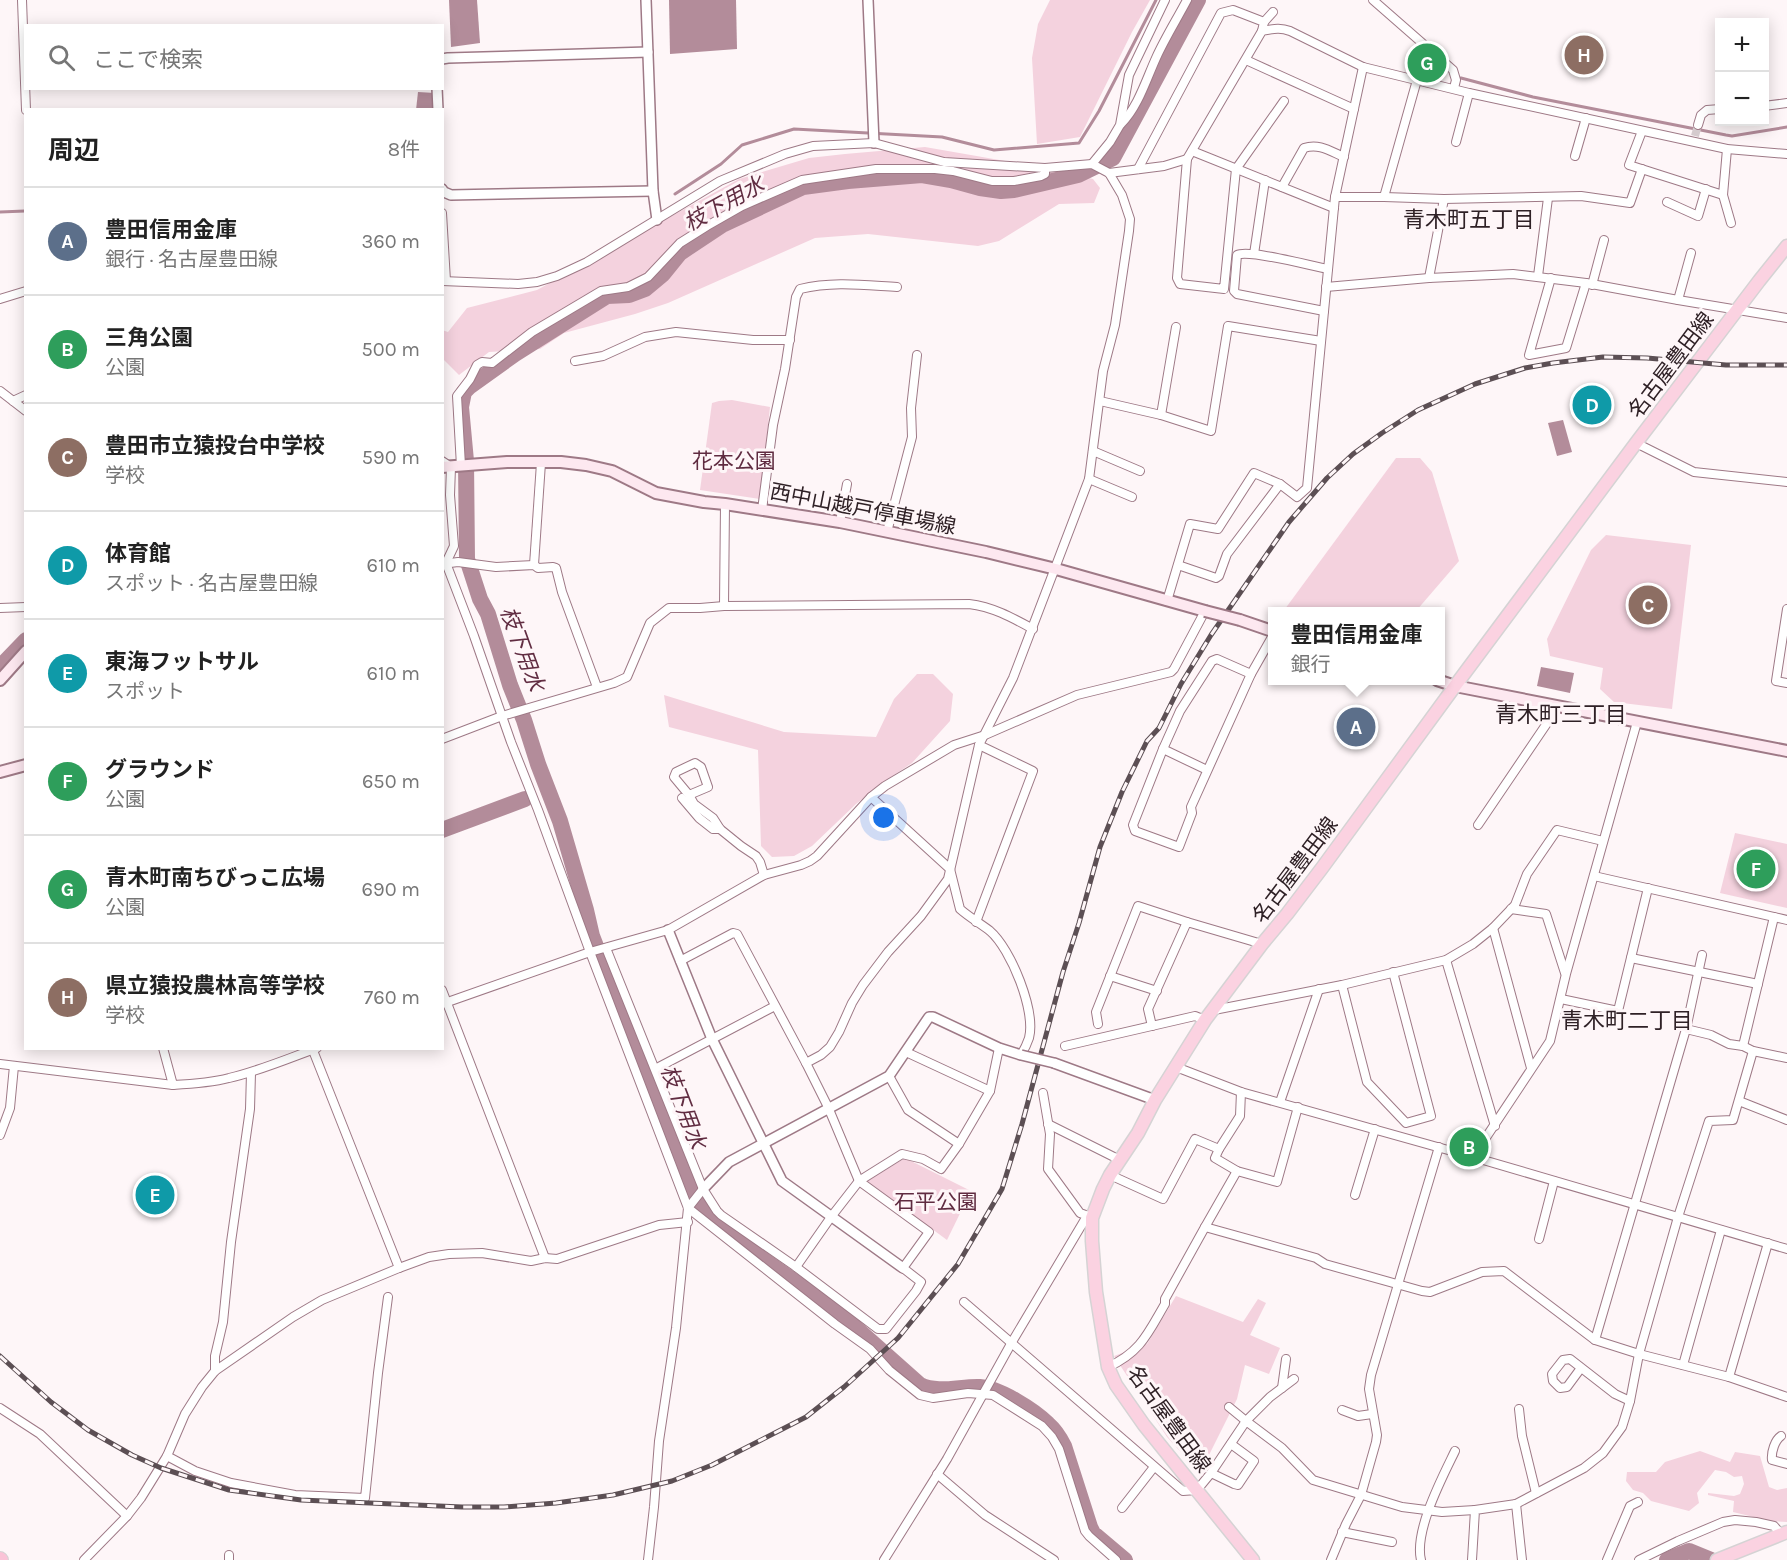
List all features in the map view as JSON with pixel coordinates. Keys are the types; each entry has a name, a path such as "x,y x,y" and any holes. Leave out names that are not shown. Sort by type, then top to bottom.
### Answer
{"main road":[{"name":"名古屋豊田線","path":"1253,1560 1130,1406 1116,1385 1108,1367 1096,1292 1089,1217 1110,1175 1138,1133 1155,1100 1205,1020 1322,868 1636,443 1787,246"},
{"name":"西中山越戸停車場線","path":"454,465 507,462 561,462 586,465 612,471 656,493 840,522 986,552 1056,569 1268,630"},
{"path":"0,680 24,653"},
{"path":"1445,683 1787,751"},
{"path":"0,771 24,765"},
{"path":"1717,1560 1784,1533"}],"street":[{"path":"22,0 24,55"},
{"path":"646,0 653,190 657,220"},
{"path":"868,0 874,142"},
{"path":"1092,164 1110,142 1119,125 1129,75 1165,0"},
{"path":"1119,125 1126,118 1144,87 1187,0"},
{"path":"1373,0 1453,70 1456,80 1454,88"},
{"path":"1138,169 1221,12 1233,10 1264,22"},
{"path":"1273,12 1264,22 1262,31 1246,60 1187,159 1177,278 1180,284 1224,289 1236,168 1284,101"},
{"path":"1262,31 1281,27 1363,67 1469,93 1642,131 1694,139 1727,149 1787,154"},
{"path":"444,59 648,52"},
{"path":"1246,60 1354,109"},
{"path":"1167,601 1190,524 1218,529 1254,473 1280,484 1297,497 1307,488 1335,197 1363,67"},
{"path":"1384,197 1417,80"},
{"path":"25,90 26,108"},
{"path":"437,90 438,108"},
{"path":"1456,142 1469,93"},
{"path":"1769,105 1787,103"},
{"path":"1698,125 1701,115 1707,110 1715,110"},
{"path":"1575,156 1586,118"},
{"path":"1642,131 1629,165 1723,195"},
{"path":"444,281 518,284 537,282 573,270 720,181 785,154 813,146 874,142 944,162 1045,168 1092,164 1109,173 1122,195 1130,219 1115,325 1103,371 1089,479 1013,678 979,745 948,879 921,916 888,952 863,985 830,1047 806,1063"},
{"path":"1282,187 1304,148 1319,146 1344,157"},
{"path":"1727,149 1723,195 1731,223"},
{"path":"1192,151 1334,208"},
{"path":"1109,173 1164,166 1187,159"},
{"path":"444,563 454,546 450,495 454,465 457,396 477,365 482,362 492,363 532,332 601,291 628,287 648,277 680,243 742,206 802,180 876,169 935,169 999,182 1041,176 1045,174 1045,168"},
{"path":"1335,197 1444,199 1581,196 1630,203 1641,169"},
{"path":"1254,254 1265,180"},
{"path":"1666,202 1698,216 1706,189"},
{"path":"444,192 451,195 653,190"},
{"path":"1538,276 1548,198"},
{"path":"1429,278 1444,199"},
{"path":"1551,278 1529,355 1566,348 1604,240"},
{"path":"1678,300 1691,253"},
{"path":"1324,311 1237,294 1234,291 1237,255 1254,254 1328,269"},
{"path":"1326,287 1429,278 1513,274 1589,284 1787,318"},
{"path":"762,510 772,425 790,340 796,297 800,290 836,283 897,287"},
{"path":"0,298 24,292"},
{"path":"1100,401 1161,415 1211,431 1228,326 1321,341"},
{"path":"1161,415 1176,327"},
{"path":"575,361 603,356 645,337 676,332 753,340 790,340"},
{"path":"887,532 912,437 911,408 916,355"},
{"path":"0,391 24,409"},
{"path":"13,401 24,396"},
{"path":"1636,443 1694,472 1787,482"},
{"path":"1093,451 1140,471"},
{"path":"534,565 541,463"},
{"path":"1089,479 1132,497"},
{"path":"840,522 847,484"},
{"path":"1178,565 1215,578 1219,576 1227,554 1280,484"},
{"path":"724,606 725,504"},
{"path":"444,563 461,562 496,567 534,565 538,568 556,568 562,592 597,687"},
{"path":"444,563 689,1205 676,1328 659,1440 648,1560"},
{"path":"444,738 502,716 627,677 650,623 669,608 969,604 1001,611 1033,629"},
{"path":"0,608 24,607"},
{"path":"1787,609 1776,681 1787,683"},
{"path":"545,1258 445,1004 592,952 668,930 764,876 810,861 885,786 954,745 985,735 1077,695 1171,672 1205,611"},
{"path":"1251,674 1217,659 1212,661 1180,711 1133,825 1135,831 1179,847 1192,813 1191,807 1251,674 1268,644"},
{"path":"1478,825 1558,707"},
{"path":"1473,1156 1550,1041 1566,974 1636,722"},
{"path":"976,922 1033,771 979,745"},
{"path":"1163,749 1208,770"},
{"path":"686,796 708,787 701,768 695,763 676,772 674,777 686,796 694,804 713,818 720,828 741,846 756,856 764,876"},
{"path":"871,798 950,869 960,909 991,932 1008,954 1026,996 1029,1014 1030,1037 1021,1055"},
{"path":"1214,1010 1342,985 1446,960 1473,944 1515,905 1527,874 1557,830 1603,841"},
{"path":"1594,876 1787,920"},
{"path":"1560,999 1618,1011 1648,888"},
{"path":"1098,1024 1096,1012 1138,906 1262,944"},
{"path":"1511,909 1546,914 1566,974"},
{"path":"1743,1046 1774,917"},
{"path":"1152,1026 1148,1009 1187,922"},
{"path":"1492,928 1531,1068"},
{"path":"606,948 703,1189 717,1211 880,1330 886,1329 921,1282 782,1181 712,1039 668,930"},
{"path":"680,961 735,932 828,1107 859,1181 929,1232 903,1268"},
{"path":"1595,1340 1686,1029 1702,956"},
{"path":"1631,958 1758,984"},
{"path":"1446,960 1495,1126"},
{"path":"1393,972 1431,1116 1406,1123 1400,1136"},
{"path":"1110,976 1157,991"},
{"path":"1342,985 1367,1082 1406,1123"},
{"path":"1280,1102 1319,989"},
{"path":"655,1069 775,1006"},
{"path":"1065,1046 1196,1016 1205,1020"},
{"path":"689,1205 729,1162 889,1076 929,1017 999,1048 1054,1063 1155,1100"},
{"path":"1686,1029 1711,1035 1729,1044 1743,1046 1753,1051 1786,1057 1787,1046"},
{"path":"796,1267 859,1181 902,1154 923,1159 941,1168 990,1091 999,1048"},
{"path":"164,1050 173,1085"},
{"path":"0,1064 173,1085 201,1083 250,1073 311,1050"},
{"path":"314,1050 399,1268"},
{"path":"1229,1407 1282,1448 1313,1480 1402,1507 1442,1512 1516,1504 1584,1468 1603,1453 1622,1427 1630,1401 1639,1354 1678,1217 1709,1121 1733,1120 1753,1051"},
{"path":"906,1052 990,1091"},
{"path":"0,1135 10,1108 14,1066"},
{"path":"1176,1067 1241,1092 1473,1156 1787,1249"},
{"path":"215,1371 215,1356 223,1322 231,1242 250,1108 250,1073"},
{"path":"889,1076 908,1110 958,1144"},
{"path":"1241,1092 1240,1116 1215,1158 1237,1172 1276,1182 1298,1107"},
{"path":"884,1560 937,1474 1012,1342 1089,1217 1080,1213 1048,1169 1050,1134 1043,1093"},
{"path":"1739,1101 1787,1120"},
{"path":"1048,1124 1120,1160"},
{"path":"1355,1196 1375,1129"},
{"path":"1110,1175 1163,1199 1196,1139 1219,1149"},
{"path":"1331,1560 1361,1495 1377,1436 1368,1389 1438,1147"},
{"path":"1108,1367 1142,1344 1237,1172"},
{"path":"1539,1239 1554,1181"},
{"path":"689,1205 870,1350 889,1370 920,1395 933,1398 957,1394 993,1395 1042,1426 1059,1449 1085,1531 1116,1560"},
{"path":"84,1560 127,1516 154,1479 167,1456 185,1414 215,1371 293,1317 322,1300 429,1257 482,1253 531,1261 545,1258 556,1259 659,1225 688,1222"},
{"path":"1205,1227 1316,1258 1325,1264 1430,1292 1482,1272 1503,1271 1595,1340 1729,1377 1787,1396"},
{"path":"1683,1365 1721,1230"},
{"path":"1729,1377 1768,1243"},
{"path":"167,1456 212,1478 252,1487 310,1497 365,1498 388,1296"},
{"path":"964,1302 1183,1491 1197,1490 1246,1421 1270,1397 1294,1379"},
{"path":"1282,1388 1286,1359"},
{"path":"1581,1368 1616,1394 1630,1401"},
{"path":"0,1408 40,1434 127,1516"},
{"path":"1519,1409 1522,1436 1536,1493"},
{"path":"1342,1410 1358,1416 1372,1414"},
{"path":"1781,1436 1776,1441 1771,1456 1772,1460 1787,1464"},
{"path":"1211,1473 1238,1485 1254,1461 1231,1444"},
{"path":"1421,1560 1420,1542 1429,1510 1455,1451"},
{"path":"1122,1508 1154,1467"},
{"path":"937,1474 986,1515 1054,1560"},
{"path":"1607,1560 1630,1506 1638,1502"},
{"path":"1516,1504 1522,1560"},
{"path":"1472,1560 1475,1510"},
{"path":"1639,1560 1723,1522 1735,1520 1756,1522 1774,1526 1784,1533"},
{"path":"1342,1532 1392,1542"}],"green space":[{"path":"1050,0 1150,0 1080,137 1037,144 1032,58 1038,24"},
{"path":"1422,56 1444,69 1444,75 1419,70"},
{"path":"925,147 1057,170 1093,179 1100,188 1094,203 1059,204 999,241 978,246 868,234 815,238 668,303 564,333 540,349 489,352 459,375 444,360 444,331 448,332 467,308 537,290 739,179 809,158"},
{"name":"花本公園","path":"732,400 770,407 760,499 700,490 712,403"},
{"path":"1396,458 1420,458 1432,472 1459,561 1419,607 1286,607"},
{"path":"1606,535 1691,545 1672,709 1614,702 1600,689 1603,668 1550,656 1547,639 1591,550"},
{"path":"917,674 933,674 953,694 950,721 912,763 856,804 812,846 794,856 772,857 761,846 758,750 669,727 664,695 784,732 876,737 894,699"},
{"path":"1735,833 1787,844 1787,908 1720,893"},
{"path":"1484,1134 1473,1152 1451,1143"},
{"name":"石平公園","path":"905,1158 971,1191 947,1240 867,1181"},
{"path":"1176,1296 1243,1322 1258,1299 1266,1303 1250,1335 1280,1348 1269,1374 1245,1365 1237,1399 1200,1473 1167,1437 1114,1356 1147,1344"},
{"path":"1700,1451 1730,1462 1735,1452 1760,1456 1769,1487 1777,1490 1787,1488 1787,1522 1770,1521 1733,1512 1734,1501 1708,1495 1708,1493 1734,1496 1740,1494 1744,1484 1742,1476 1734,1477 1726,1472 1715,1470 1697,1493 1699,1503 1689,1511 1651,1501 1643,1493 1633,1490 1626,1481 1627,1472 1656,1472 1665,1462"}],"shaded area":[{"path":"449,0 477,0 480,43 451,47"},
{"path":"669,0 736,0 737,49 670,54"},
{"path":"418,92 435,93 436,108 416,108"},
{"path":"1563,420 1572,452 1557,456 1548,423"},
{"path":"1541,667 1574,673 1570,693 1537,686"}],"waterway":[{"path":"675,194 721,164 742,145 794,129 942,137 994,150 1079,143 1099,111 1156,0"},
{"name":"枝下用水","path":"1125,1560 1093,1533 1064,1446 1055,1431 1042,1418 1025,1406 988,1388 934,1389 920,1385 839,1313 712,1221 692,1194 592,936 560,821 467,559 466,461 461,407 464,392 469,387 515,354 607,296 629,295 645,289 663,274 680,253 722,225 803,187 922,175 980,188 1014,190 1078,175 1113,158 1198,0"},
{"path":"1461,78 1533,97 1732,136 1787,127"},
{"path":"0,212 24,211"},
{"path":"0,667 24,642"},
{"path":"444,829 525,799"},
{"name":"枝下用水","path":"1667,1560 1689,1551 1711,1560"}],"tunnel":[{"path":"1695,136 1698,125"}],"railway":[{"path":"0,1356 51,1402 88,1430 132,1455 161,1468 229,1490 301,1500 504,1507 613,1495 672,1481 712,1465 806,1417 844,1387 898,1338 958,1264 1002,1189 1100,847 1122,792 1147,741 1159,728 1181,684 1211,635 1289,522 1327,478 1353,454 1418,410 1475,384 1525,368 1603,357 1647,358 1726,365 1787,365"}],"place":[{"name":"県立猿投農林高等学校","path":"1584,55"},
{"name":"青木町南ちびっこ広場","path":"1427,63"},
{"name":"体育館","path":"1592,405"},
{"name":"豊田市立猿投台中学校","path":"1648,605"},
{"name":"豊田信用金庫","path":"1356,727"},
{"name":"グラウンド","path":"1756,869"},
{"name":"三角公園","path":"1469,1147"},
{"name":"東海フットサル","path":"155,1195"}],"district":[{"name":"青木町五丁目","path":"1469,220"},
{"name":"青木町三丁目","path":"1561,715"},
{"name":"青木町二丁目","path":"1627,1021"}]}
